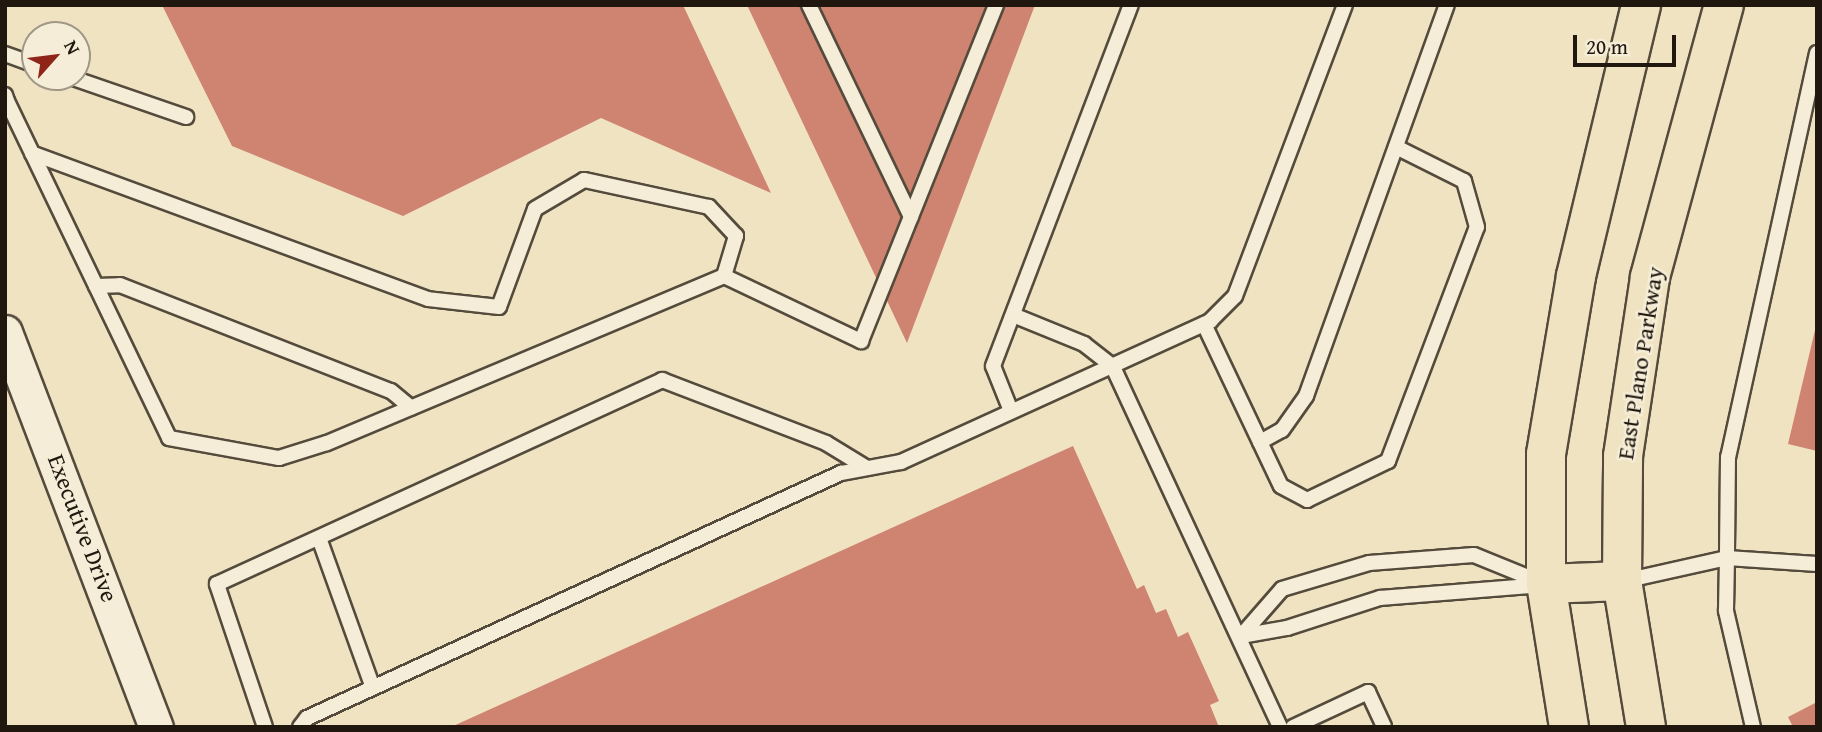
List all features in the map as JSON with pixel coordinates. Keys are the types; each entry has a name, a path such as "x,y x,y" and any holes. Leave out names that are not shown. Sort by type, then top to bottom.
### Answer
{"main road":[{"path":"1569,727 1546,584 1546,454 1576,276 1641,5"},
{"name":"East Plano Parkway","path":"1646,727 1622,581 1623,456 1650,277 1724,5"},
{"path":"1546,584 1622,581"}],"street":[{"name":"Executive Drive","path":"5,332 156,727"}],"lane":[{"path":"809,5 911,217"},
{"path":"5,95 169,438 279,458 411,408 724,276 861,341 996,5"},
{"path":"1011,411 993,366 1131,5"},
{"path":"300,727 307,718 841,473 901,462 1204,324 1235,296 1345,5"},
{"path":"1260,442 1282,430 1306,396 1447,5"},
{"path":"1753,727 1726,611 1728,457 1817,52"},
{"path":"91,84 186,117"},
{"path":"1204,324 1281,486 1307,500 1388,461 1477,227 1464,181 1396,147"},
{"path":"32,153 428,299 499,307 536,209 584,180 709,207 736,236 724,276"},
{"path":"96,286 120,285 391,391 411,408"},
{"path":"1013,315 1084,344 1113,367 1241,636 1280,727"},
{"path":"265,727 217,584 662,380 826,443 867,468"},
{"path":"319,538 373,688"},
{"path":"1241,636 1282,589 1369,563 1474,555 1546,584"},
{"path":"1622,581 1727,558 1817,564"},
{"path":"1241,636 1287,628 1380,598 1546,584"},
{"path":"1293,727 1368,692 1384,727"}],"building":[{"path":"162,5 683,5 771,193 601,118 403,216 232,146"},
{"path":"747,5 1035,5 907,343"},
{"path":"1817,326 1817,451 1788,444"},
{"path":"1073,446 1137,589 1144,585 1156,613 1166,609 1178,637 1188,632 1219,701 1210,705 1219,727 451,727"},
{"path":"1817,702 1817,727 1793,727 1788,717"}]}
